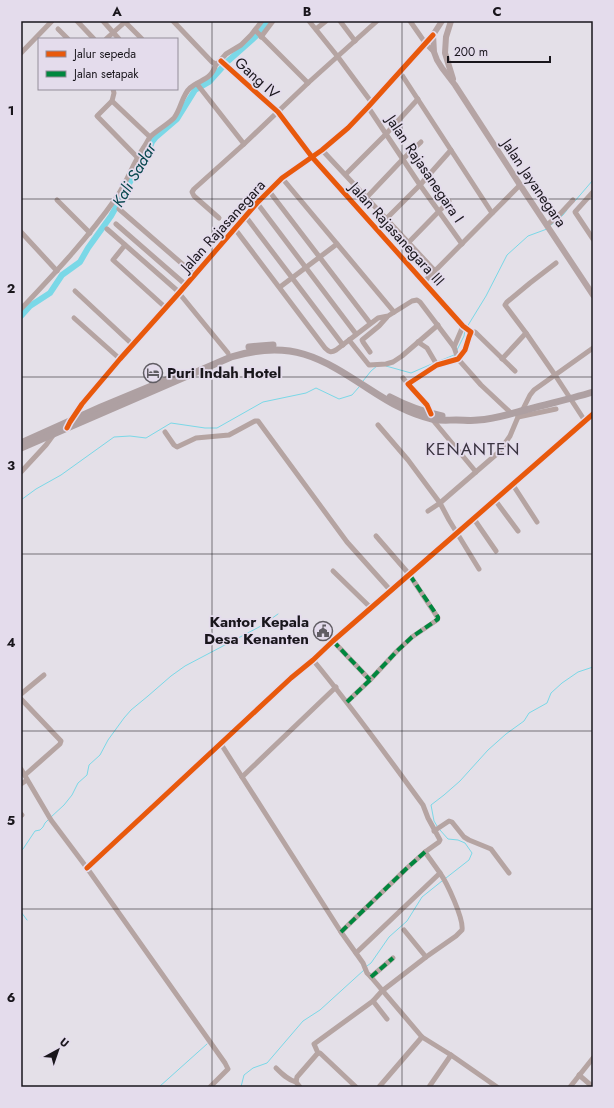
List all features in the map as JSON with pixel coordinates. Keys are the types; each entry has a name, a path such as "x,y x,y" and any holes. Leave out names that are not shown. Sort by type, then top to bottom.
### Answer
{"highway":[{"path":"68,425 101,407 228,353 260,346 286,346 322,355 369,387 407,406 432,416 456,420 477,420 517,414 593,392"},
{"path":"21,443 56,430 231,357 247,353 286,350 302,353 357,378"},
{"path":"21,448 56,430"}],"main road":[{"name":"Jalan Jayanegara","path":"451,21 448,29 445,53 455,85"},
{"path":"433,35 440,23 448,29"},
{"name":"Jalan Jayanegara","path":"433,35 434,52 437,60 593,295"},
{"path":"437,60 441,61 445,60 446,58"}],"street":[{"path":"77,21 93,38"},
{"path":"102,21 118,38"},
{"path":"173,21 212,62 216,64 223,63 226,54 258,34 274,21"},
{"path":"258,34 262,21"},
{"name":"Jalan Rajasanegara I","path":"309,21 338,57 370,105 386,134 462,244"},
{"path":"316,29 326,21"},
{"path":"340,21 355,41"},
{"path":"218,218 194,196 192,192 194,188 244,144 308,83 377,21"},
{"path":"410,21 426,44 434,52"},
{"path":"21,53 51,22"},
{"path":"107,38 125,22 141,38"},
{"path":"58,29 67,38"},
{"path":"258,34 308,83"},
{"name":"Jalan Rajasanegara","path":"68,425 82,404 120,359 180,293 257,203 282,178 322,150 348,128 433,35"},
{"name":"Gang IV","path":"223,63 278,112 312,157"},
{"path":"21,309 57,271 90,232 123,187 137,157 150,137 174,117 179,111 187,91 191,87 198,86 204,81 210,75 216,64"},
{"path":"400,72 492,213"},
{"path":"198,86 244,144"},
{"path":"113,90 112,100 97,116 137,157"},
{"path":"346,174 418,99"},
{"path":"112,100 150,137"},
{"path":"367,197 421,142"},
{"path":"322,150 435,271"},
{"path":"386,219 420,185 451,150"},
{"name":"Jalan Rajasanegara III","path":"312,157 467,329 475,332 515,371"},
{"path":"282,178 394,312"},
{"path":"424,282 520,185"},
{"path":"269,191 370,323"},
{"path":"549,228 560,214 572,208 593,192"},
{"path":"57,200 90,232"},
{"path":"573,200 572,208 593,239"},
{"path":"408,243 449,201"},
{"path":"257,203 356,334"},
{"path":"119,209 195,275"},
{"path":"246,217 343,345"},
{"path":"116,224 186,285"},
{"path":"107,229 180,293 228,353"},
{"path":"235,229 327,350 334,352 379,317 387,317"},
{"path":"21,232 57,271"},
{"path":"280,288 292,277 336,244"},
{"path":"126,245 113,260 166,308"},
{"path":"556,263 505,303 506,308 526,333 585,421"},
{"path":"75,291 133,344"},
{"path":"370,352 362,340 379,326 387,317 412,301 417,300 438,326 456,353 484,387 517,414 556,409"},
{"path":"74,318 120,359"},
{"path":"349,340 369,365 386,364 393,362 402,356 438,326"},
{"path":"456,353 467,329"},
{"path":"408,384 436,363 465,350 469,337 467,329"},
{"path":"502,359 526,333"},
{"path":"418,342 427,348 436,363"},
{"path":"428,511 440,503 499,452 510,436 517,414 532,392 593,348"},
{"path":"403,378 427,405 432,416 476,472"},
{"path":"86,868 291,678 593,414"},
{"path":"165,432 174,445 178,447 196,438 229,435 255,421 259,422 350,546 391,591"},
{"path":"378,425 408,460 440,503 448,520 479,570"},
{"path":"21,472 46,445 56,430"},
{"path":"513,485 537,522"},
{"path":"495,500 518,532"},
{"path":"474,519 496,551"},
{"path":"347,702 412,637 438,619 409,574 376,536"},
{"path":"333,571 372,608"},
{"path":"333,641 370,680"},
{"path":"313,660 347,702 423,805 437,829 440,842 425,852 342,932"},
{"path":"21,694 44,675"},
{"path":"242,777 336,688"},
{"path":"21,699 61,741 60,744 21,784"},
{"path":"220,744 363,963 367,972 382,991 422,1037 497,1087"},
{"path":"21,769 50,819 225,1063 228,1069 210,1087"},
{"path":"437,829 449,821 452,822 464,837 491,849 509,873"},
{"path":"356,1087 321,1054 318,1053 314,1044 373,1001 382,991 426,957 459,934 463,927 451,893 443,877 425,852"},
{"path":"356,953 443,877"},
{"path":"404,930 426,957"},
{"path":"371,977 393,958"},
{"path":"373,1001 387,1018"},
{"path":"380,1087 422,1037"},
{"path":"298,1085 297,1077 318,1053"},
{"path":"429,1087 451,1055"},
{"path":"570,1087 593,1058"},
{"path":"276,1068 298,1085"},
{"path":"579,1075 593,1087"}],"waterway":[{"name":"Kali Sadar","path":"21,316 30,306 50,293 62,275 80,262 111,216 135,173 144,162 152,142 177,119 195,90 209,82 227,62 255,37 269,21"},
{"path":"575,201 593,180"},
{"path":"551,225 567,210"},
{"path":"467,327 486,296 507,255 528,236 547,229"},
{"path":"457,350 464,336 465,330"},
{"path":"437,362 454,355"},
{"path":"386,366 411,373 434,363"},
{"path":"363,381 377,366"},
{"path":"21,500 36,489 61,475 114,437 130,436 146,438 171,423 205,428 217,428 263,402 306,393 316,388 339,399 352,395 359,387"},
{"path":"51,817 64,805 72,795 78,783 87,775 89,765 100,755 108,740 131,710 185,666 261,626 278,614"},
{"path":"437,826 434,821 431,805 460,781 488,750 524,721 529,713 547,703 551,693 562,683 578,672 593,667"},
{"path":"21,851 35,831 40,830 49,819"},
{"path":"440,830 448,839 458,840 465,843 472,853 469,860 446,878"},
{"path":"367,966 371,963 389,937 407,921 422,897 442,881"},
{"path":"21,912 27,920"},
{"path":"241,1087 244,1075 253,1068 267,1063 303,1021 320,1010 364,970"},
{"path":"159,1087 207,1044"}],"marked path":[{"path":"347,702 412,637 438,619 409,574"},
{"path":"333,641 370,680"},
{"path":"341,932 425,852"},
{"path":"371,977 393,958"}],"cycle path":[{"path":"67,428 82,404 257,203 282,178 322,150 348,128 433,35"},
{"path":"221,61 278,112 312,157 463,326 471,332 465,350 458,359 437,365 408,384 427,405 431,414"},
{"path":"87,868 291,678 593,414"}],"place":[{"name":"Puri Indah Hotel","path":"153,373"},
{"name":"Kantor Kepala Desa Kenanten","path":"323,631"}],"district":[{"name":"KENANTEN","path":"473,449"}]}
